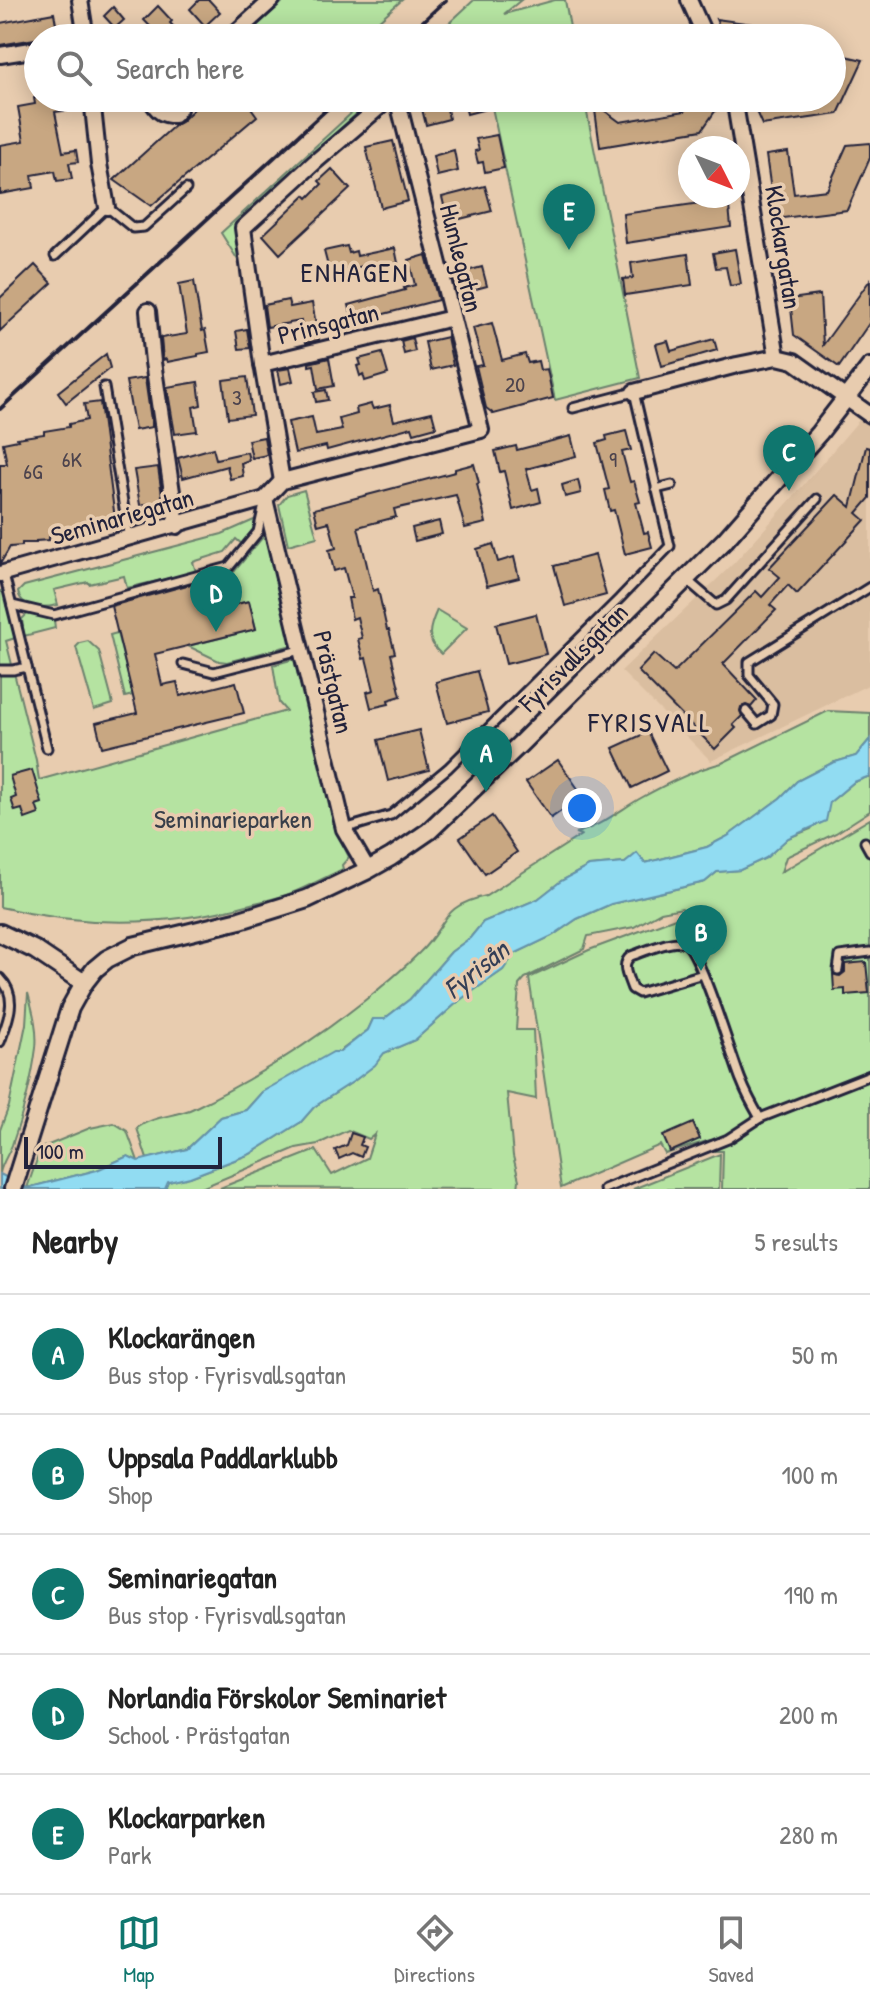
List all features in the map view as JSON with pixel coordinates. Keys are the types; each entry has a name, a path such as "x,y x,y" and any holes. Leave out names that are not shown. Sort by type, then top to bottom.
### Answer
{"street":[{"path":"80,0 84,24"},
{"path":"245,24 272,0"},
{"path":"689,0 700,24"},
{"path":"0,55 24,51"},
{"path":"93,112 107,207"},
{"path":"282,481 243,228 374,112"},
{"name":"Humlegatan","path":"282,481 481,430 400,112"},
{"name":"Klockargatan","path":"736,112 777,357"},
{"path":"148,311 177,526"},
{"name":"Prinsgatan","path":"262,364 452,318"},
{"path":"634,392 777,357 794,361 870,415"},
{"name":"Fyrisvallsgatan","path":"84,983 107,959 133,946 240,920 307,899 368,870 429,831 725,540 819,433 870,367"},
{"name":"Seminariegatan","path":"2,574 265,499 282,481"},
{"name":"Prästgatan","path":"265,499 290,577 302,650 310,665 342,795 344,829 368,870"},
{"path":"0,933 35,950 84,983 70,1008 13,1189"}],"lane":[{"path":"55,256 107,207 133,228 144,227 186,189"},
{"path":"104,387 129,539"},
{"path":"344,829 391,815 448,768 670,546 634,392 573,408"},
{"path":"656,489 672,485"},
{"path":"12,605 54,615 229,567 258,532 265,499"},
{"path":"686,579 716,605 726,600 817,499"},
{"path":"2,574 47,748"},
{"path":"746,711 757,724 771,715 773,704 749,675 749,662 870,587"},
{"path":"183,664 214,672 302,650"},
{"path":"0,670 27,667"},
{"path":"865,842 870,851"},
{"path":"703,974 639,993 632,989 625,966 631,956 677,942 685,943 691,949 703,974 742,1083 760,1118"},
{"path":"838,970 840,956 870,952"},
{"path":"0,978 12,1000 10,1017 0,1042"},
{"path":"604,1189 728,1139 760,1118 870,1075"}],"shaded area":[{"path":"870,405 870,684 711,761 621,671 734,563"}],"green space":[{"path":"285,0 402,0 375,24 258,24"},
{"path":"474,0 521,0 504,14 565,0 569,24 448,24"},
{"path":"353,112 359,112 241,219 236,235 241,265 221,233"},
{"path":"493,112 587,112 640,378 555,400"},
{"path":"304,490 317,537 288,545 279,505 287,495"},
{"path":"261,517 244,546 236,539 225,552 193,562 196,572 127,588 124,576 88,582 54,590 58,605 46,607 28,605 18,592 24,586 222,534"},
{"path":"267,532 292,645 227,662 188,646 256,629 249,601 195,614 201,597 197,582 233,573"},
{"name":"Seminarieparken","path":"4,590 15,638 6,641 39,780 286,711 279,703 273,665 294,659 341,841 349,857 342,865 343,869 282,896 188,917 94,921 0,907 0,591"},
{"path":"437,610 467,628 441,654 432,644 430,634"},
{"path":"28,613 54,620 55,628 24,636 22,619"},
{"path":"117,633 133,695 125,697 110,635"},
{"path":"88,641 99,651 113,704 94,710 76,647"},
{"path":"828,711 870,713 870,739 856,756 832,763 797,781 780,798 728,836 707,847 645,863 637,854 625,863 589,866 561,881 538,899 483,922 470,938 451,952 410,999 384,1019 373,1019 368,1030 339,1052 262,1092 246,1110 221,1117 187,1149 147,1159 137,1128 187,1111 216,1097 324,1031 406,966 460,905 486,896 581,835 575,833 600,823 641,798 691,773 722,763"},
{"path":"870,776 870,811 836,833 786,857 781,872 870,819 870,1189 722,1189 723,1151 713,1151 710,1140 665,1154 660,1145 561,1188 529,978 589,950 686,914 682,908 661,912 634,927 588,936 584,949 525,978 519,985 516,1030 533,1030 536,1099 507,1093 518,1189 220,1188 316,1150 332,1175 367,1158 375,1134 369,1139 348,1130 318,1144 296,1148 199,1189 165,1189 168,1182 250,1154 301,1122 314,1107 354,1081 384,1053 415,1040 460,1000 503,970 514,954 611,904 705,882 717,872 740,870 766,858 788,838 811,829 830,802 854,782"},
{"path":"28,993 36,1027 34,1060 19,1122 0,1173 0,1130 9,1106 26,1024"},
{"path":"114,1123 127,1131 138,1161 128,1156 97,1170 27,1188 41,1148 90,1128"},
{"path":"720,1154 719,1189 633,1189"}],"water":[{"name":"Fyrisån","path":"870,739 870,776 854,782 830,802 826,821 788,838 766,858 740,870 717,872 705,882 611,904 514,954 503,970 460,1000 415,1040 384,1053 375,1065 314,1107 301,1122 250,1154 168,1182 165,1189 0,1189 0,1174 27,1188 97,1170 128,1156 138,1161 187,1149 221,1117 246,1110 262,1092 333,1052 340,1052 368,1030 373,1019 384,1019 410,999 451,952 470,938 483,922 538,899 561,881 589,866 625,863 637,853 645,863 707,847 728,836 780,798 797,781 832,763 856,756"}],"building":[{"path":"199,0 209,0 220,12 203,24 190,9"},
{"path":"158,6 172,21 171,24 148,24 144,20"},
{"path":"113,7 124,20 120,24 111,24 104,16"},
{"path":"54,13 56,24 24,24 24,41 0,45 0,23"},
{"path":"716,19 753,24 718,24"},
{"path":"846,56 863,60 846,97"},
{"path":"24,106 24,112 55,112 63,152 76,150 78,162 69,163 72,179 57,181 55,171 32,175 34,188 0,194 0,145 24,141 18,107"},
{"path":"191,112 254,112 257,116 151,206 114,180"},
{"path":"423,112 448,112 449,119 426,125"},
{"path":"595,112 606,112 620,122 679,112 715,112 702,130 600,147"},
{"path":"756,112 839,112 838,114 762,125"},
{"path":"497,135 504,168 485,172 483,162 478,163 476,139"},
{"path":"393,141 408,201 381,208 366,147"},
{"path":"870,143 870,158 847,210 775,219 766,155 788,152 794,194 827,190 847,145"},
{"path":"454,150 458,171 437,176 433,156"},
{"path":"332,169 350,189 280,254 263,235 305,195 308,198"},
{"path":"485,186 492,211 448,222 442,197"},
{"path":"678,206 729,208 731,227 626,243 623,214"},
{"path":"347,246 349,253 356,251 357,256 395,248 398,263 367,269 367,265 330,274 324,251"},
{"path":"735,249 741,284 730,286 726,267 716,268 713,253"},
{"path":"688,254 692,285 625,295 623,279 633,278 631,263"},
{"path":"426,255 438,300 353,322 349,305 415,285 409,260"},
{"path":"35,265 52,283 0,331 0,298"},
{"path":"482,267 487,286 457,294 452,275"},
{"path":"870,280 870,322 839,367 794,335 790,299 820,295 823,345"},
{"path":"194,281 202,331 205,330 209,352 167,362 163,360 161,338 187,334 179,284"},
{"path":"288,300 290,307 312,303 319,340 305,343 301,321 267,327 264,305"},
{"path":"492,323 502,360 525,354 528,363 538,361 540,370 547,369 553,398 494,414 486,408 476,366 483,365 473,328"},
{"path":"247,329 250,348 239,349 236,331"},
{"path":"447,337 453,365 431,370 425,342"},
{"path":"412,338 415,351 404,354 401,341"},
{"path":"714,339 717,350 662,366 656,344 668,341 671,351"},
{"path":"382,353 388,374 365,381 357,366 361,365 359,359"},
{"path":"106,354 110,368 66,403 58,392"},
{"path":"329,358 334,386 318,389 314,365 309,366 309,363"},
{"path":"290,368 293,381 281,384 278,370"},
{"path":"247,377 252,415 228,418 223,380"},
{"path":"145,378 152,427 135,430 126,381"},
{"path":"198,382 201,405 193,407 197,431 175,434 167,387"},
{"path":"326,390 328,400 316,402 314,392"},
{"path":"100,402 115,519 89,526 89,529 76,529 75,532 49,537 49,540 10,547 0,564 0,464 7,464 3,443 87,420 84,404"},
{"path":"371,404 373,409 390,405 394,421 432,412 436,427 414,433 412,427 327,450 326,446 295,453 288,422 312,417 316,435 342,430 339,419 357,414 356,408"},
{"path":"626,431 631,450 622,452 630,482 634,481 640,502 636,503 644,533 648,532 652,547 625,554 614,510 610,511 605,490 609,489 597,443 607,440 606,436"},
{"path":"571,436 576,456 526,469 532,490 538,488 541,502 513,510 504,471 500,472 495,451 516,446 517,450"},
{"path":"264,437 267,455 252,458 248,440"},
{"path":"866,447 870,448 870,498 857,513 865,520 797,594 788,585 770,605 776,610 723,664 757,700 751,707 741,707 742,716 733,725 736,728 715,749 638,671 654,654 674,672 756,591 762,597 780,577 769,568 837,495 851,507"},
{"path":"213,448 216,459 247,452 249,460 241,463 243,476 230,479 227,466 183,478 178,458"},
{"path":"474,464 486,523 465,528 456,495 394,509 396,517 358,527 373,591 378,589 395,653 391,654 401,696 388,700 389,704 371,708 367,692 374,690 358,639 362,638 357,617 352,619 348,598 352,598 344,568 334,571 329,550 336,548 329,522 318,525 314,509 455,472 455,469"},
{"path":"158,467 163,502 140,505 134,470"},
{"path":"578,480 581,493 565,497 562,485"},
{"path":"439,521 442,534 415,541 412,528"},
{"path":"493,544 498,562 514,557 519,578 487,586 477,549"},
{"path":"595,555 606,595 565,606 554,566"},
{"path":"198,582 205,612 249,601 256,629 155,654 162,685 177,682 180,696 236,682 244,713 102,747 96,723 137,713 111,606"},
{"path":"536,614 546,654 506,664 496,624"},
{"path":"477,671 488,712 447,723 436,682"},
{"path":"419,730 429,770 388,781 378,740"},
{"path":"648,732 667,771 632,788 613,748"},
{"path":"558,760 583,796 551,818 526,782"},
{"path":"32,770 42,803 36,805 39,814 25,819 22,809 15,811 11,799 16,797 10,776"},
{"path":"492,816 517,852 485,874 460,838"},
{"path":"866,962 869,993 845,995 845,989 834,990 833,974 840,976 845,972 845,964"},
{"path":"693,1123 700,1139 670,1152 663,1136"},
{"path":"351,1133 363,1137 360,1145 365,1147 361,1157 352,1153 339,1159 335,1150 347,1145"}],"railway":[{"path":"420,24 446,0"},
{"path":"0,409 324,112"}],"place":[{"name":"Klockarparken","path":"569,250"},
{"name":"Seminariegatan","path":"789,491"},
{"name":"Norlandia Förskolor Seminariet","path":"216,632"},
{"name":"Klockarängen","path":"486,792"},
{"name":"Uppsala Paddlarklubb","path":"701,971"}],"district":[{"name":"ENHAGEN","path":"355,272"},
{"name":"FYRISVALL","path":"650,722"}]}
